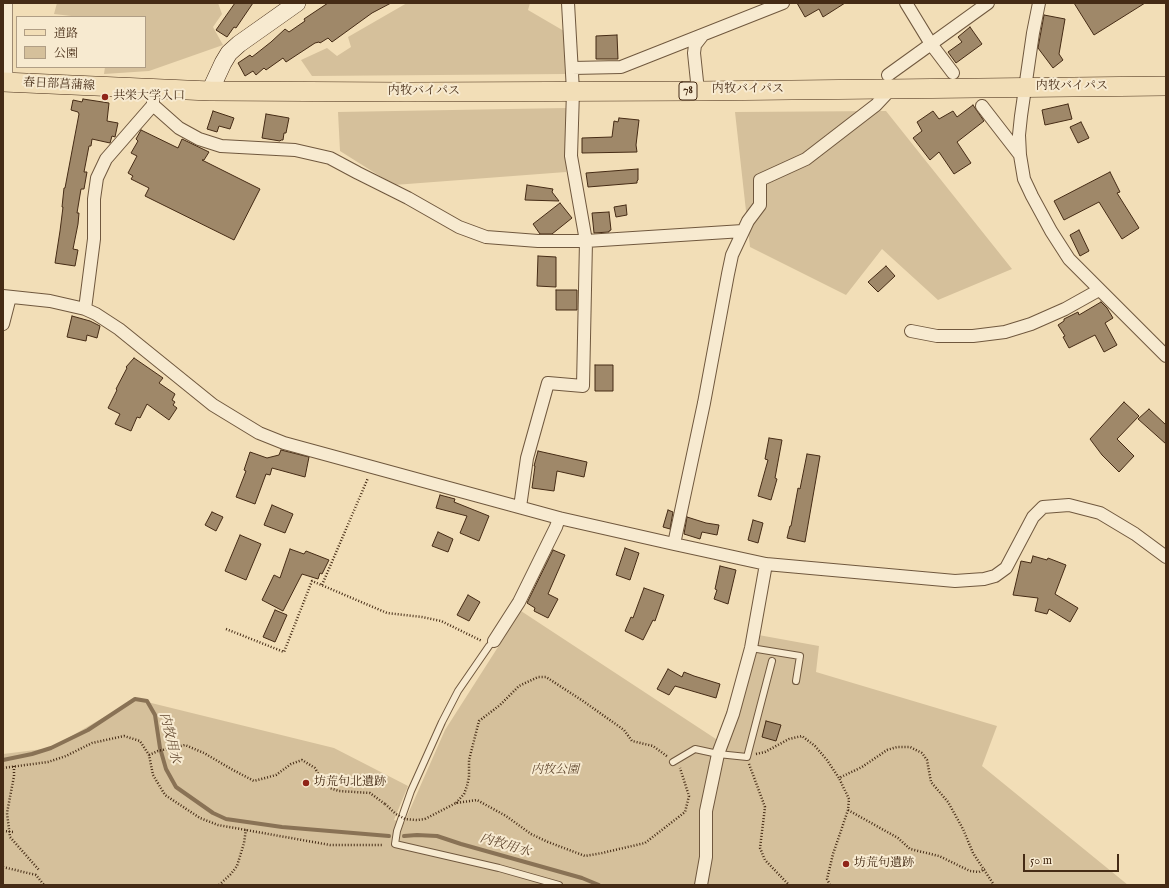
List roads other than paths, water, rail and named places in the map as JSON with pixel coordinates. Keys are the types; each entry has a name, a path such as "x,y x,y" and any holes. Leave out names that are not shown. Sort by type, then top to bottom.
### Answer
{"main road":[{"name":"春日部菖蒲線","path":"4,82 153,97 210,91"},
{"name":"内牧バイパス","path":"210,91 698,91 890,82 1026,87 1166,86"}],"street":[{"path":"4,3 4,82"},
{"path":"210,91 223,62 229,53 239,44 297,3"},
{"path":"520,508 527,458 548,383 583,386 586,241 571,156 573,91 568,3"},
{"path":"572,68 621,67 783,3"},
{"path":"906,3 931,44 953,73"},
{"path":"674,544 704,403 732,256 743,231 760,205 760,180 806,160 876,105 890,82 931,44 988,3"},
{"path":"1039,3 1033,33 1019,135 1020,156 1024,179 1051,231 1069,259 1166,356"},
{"path":"698,91 694,53 695,45 702,36"},
{"path":"85,309 94,239 94,199 97,178 106,159 153,97 179,128 199,139 221,146 295,150 330,158 408,198 459,227 486,237 538,241 586,241 743,231"},
{"path":"982,106 1020,156"},
{"path":"912,331 937,336 972,336 1005,332 1032,324 1065,309 1099,290"},
{"path":"3,324 7,296 50,301 85,309 96,314 119,329 213,405 259,433 284,443 559,518 766,564 955,581 984,579 995,576 1006,568 1033,517 1043,507 1068,505 1100,513 1135,534 1166,557"},
{"path":"491,644 519,602 559,518"},
{"path":"701,884 706,857 706,810 718,754 733,714 751,648 766,564"}],"lane":[{"path":"491,644 458,691 442,722 411,791 397,830 395,844 499,868 559,885"},
{"path":"751,648 800,656 796,681"},
{"path":"673,762 695,749 718,754 747,757 772,661"}],"waterway":[{"name":"内牧用水","path":"3,760 32,754 51,748 88,730 135,699 147,701 155,715 160,748 166,769 176,787 213,813 226,819 282,827 389,836"},
{"name":"内牧用水","path":"404,836 437,836 582,878 599,885"}],"place":[{"name":"共栄大学入口","path":"105,97"},
{"name":"坊荒句北遺跡","path":"306,783"},
{"name":"坊荒句遺跡","path":"846,864"}],"park label":[{"name":"内牧公園","path":"555,771"}]}
